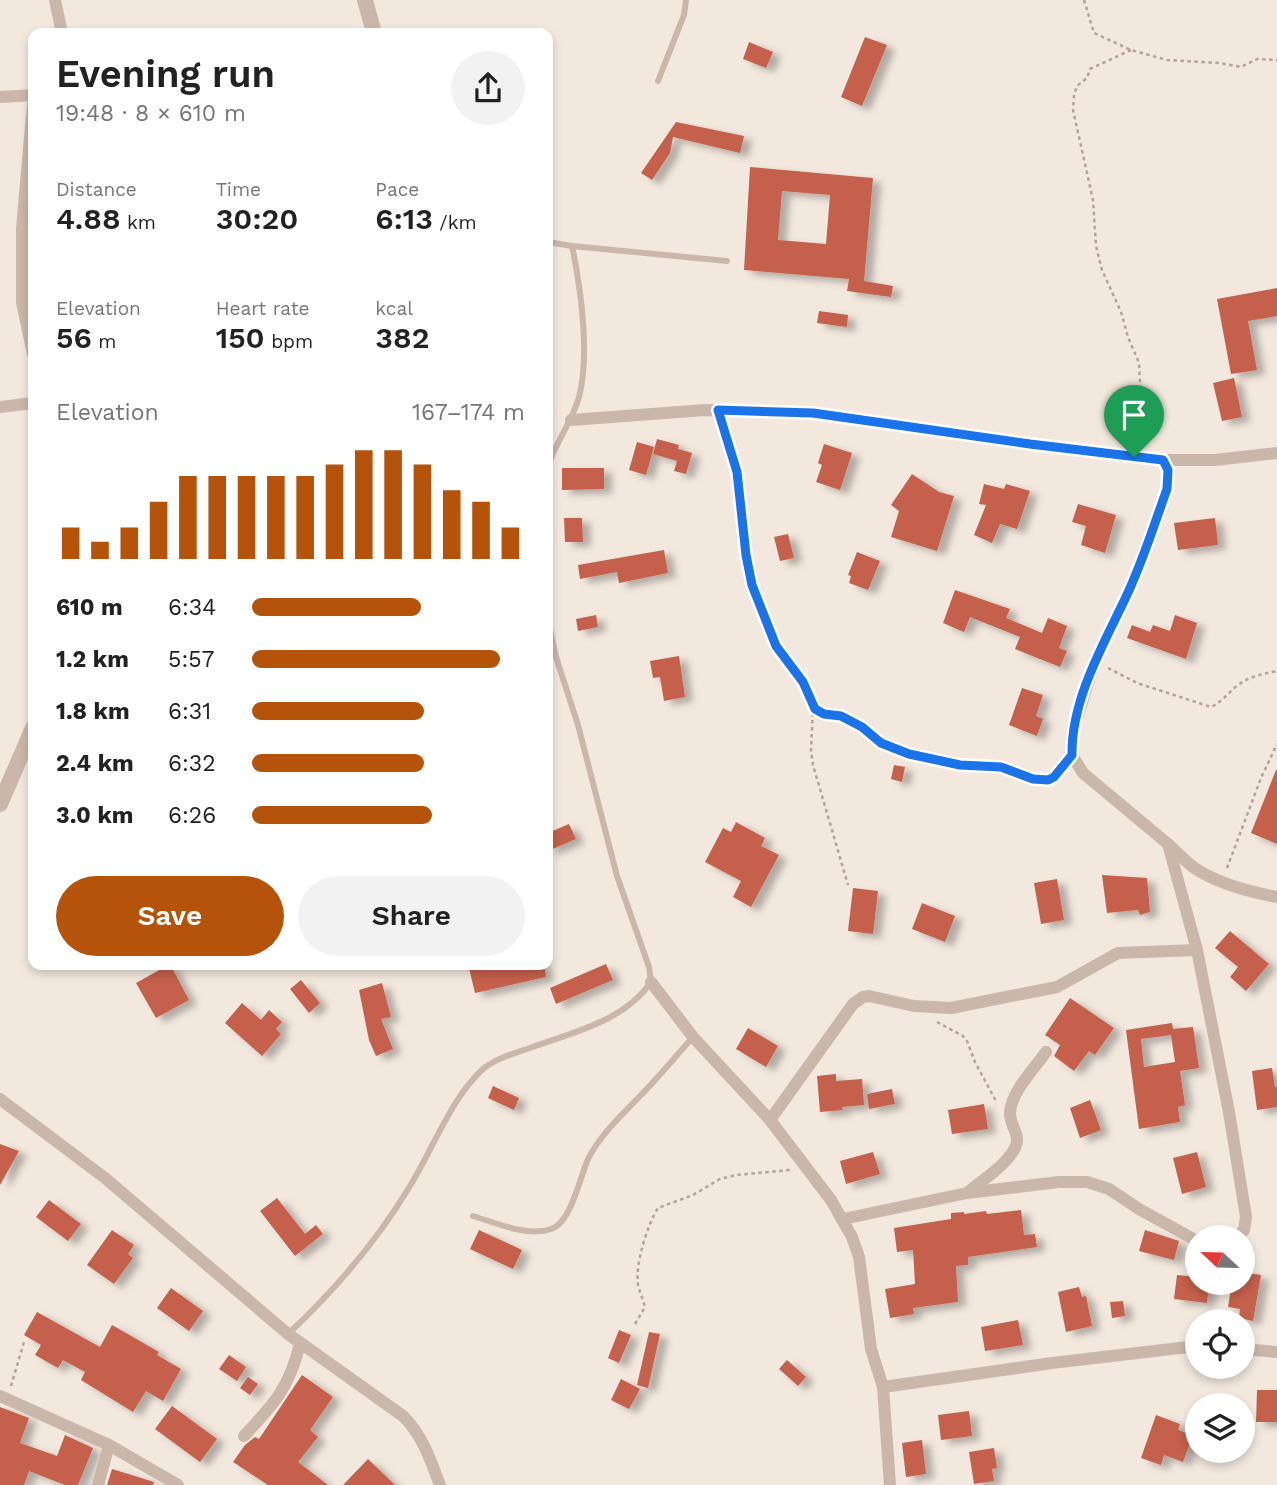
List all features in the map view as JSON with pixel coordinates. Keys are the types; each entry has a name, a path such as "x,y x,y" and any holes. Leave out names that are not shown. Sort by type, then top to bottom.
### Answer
{"street":[{"path":"55,0 61,28"},
{"path":"365,0 373,28"},
{"path":"0,97 28,95"},
{"path":"28,230 22,302 28,330"},
{"path":"0,407 28,404"},
{"path":"571,420 718,410 813,413 1163,460 1215,460 1277,453"},
{"path":"1163,460 1168,470 1167,489 1126,599 1110,627 1096,662 1072,734 1072,755 1083,773 1194,868 1256,893 1277,897"},
{"path":"0,804 28,740"},
{"path":"1168,844 1197,950 1229,1112 1246,1217 1245,1225"},
{"path":"770,1120 853,1004 863,997 877,997 914,1006 951,1008 1057,987 1118,953 1197,950"},
{"path":"651,982 693,1037 770,1120 843,1219 859,1257 866,1322 883,1387 890,1485"},
{"path":"967,1193 1016,1147 1017,1132 1011,1120 1012,1101 1046,1052"},
{"path":"0,1099 105,1178 288,1334 404,1416 417,1429 440,1485"},
{"path":"843,1219 967,1193 1059,1182 1098,1184 1185,1234"},
{"path":"244,1436 283,1391 294,1369 300,1343"},
{"path":"883,1387 1185,1347"},
{"path":"1255,1350 1277,1352"},
{"path":"3,1397 109,1445 178,1485"},
{"path":"98,1485 109,1445"}],"lane":[{"path":"658,81 684,15 685,0"},
{"path":"553,243 727,261"},
{"path":"553,450 571,420 582,381 584,346 572,246"},
{"path":"288,1334 314,1310 371,1244 410,1187 466,1088 485,1068 501,1058 598,1023 629,1007 651,982 649,967 617,876 578,724 553,643"},
{"path":"473,1216 511,1227 536,1231 554,1229 562,1221 573,1201 589,1158 601,1139 693,1037"}],"path":[{"path":"1084,0 1094,33 1131,50 1167,60 1219,62 1241,67 1257,59 1277,60"},
{"path":"1131,50 1090,69 1087,78 1077,86 1073,110 1093,200 1096,246 1102,270 1121,312 1139,363 1141,430 1134,457"},
{"path":"718,410 737,472 752,585 776,646 803,682 813,706 813,765 848,885"},
{"path":"1096,662 1137,683 1210,707 1223,701 1238,685 1251,677 1277,671"},
{"path":"813,706 824,714 835,714 855,723 881,743 909,754 960,765 1001,767 1033,779 1048,780 1054,777 1072,755"},
{"path":"1222,881 1261,778 1277,744"},
{"path":"934,1021 963,1036 967,1041 995,1101 1011,1120"},
{"path":"635,1324 645,1307 638,1282 642,1250 658,1208 693,1195 720,1179 807,1168"},
{"path":"3,1397 24,1342"}],"building":[{"path":"865,37 887,45 862,106 841,97"},
{"path":"749,42 773,52 766,68 743,59"},
{"path":"676,122 744,136 740,153 673,137 670,153 652,180 641,173"},
{"path":"750,167 873,178 864,281 893,286 891,297 847,291 849,279 744,270","holes":["782,191 830,195 826,244 778,240"]},
{"path":"1277,288 1277,316 1248,321 1257,370 1231,374 1217,299"},
{"path":"819,311 848,315 847,327 817,323"},
{"path":"1234,378 1242,417 1222,421 1213,383"},
{"path":"657,439 679,445 678,449 692,453 686,474 674,471 677,461 653,454"},
{"path":"637,442 654,447 646,475 629,470"},
{"path":"824,444 852,453 840,490 816,482 822,465 818,463"},
{"path":"562,468 604,468 604,489 562,490"},
{"path":"912,474 939,492 954,496 937,551 891,537 899,511 891,505"},
{"path":"984,484 1004,489 1006,484 1030,491 1017,529 1000,524 992,543 974,535 986,505 979,504"},
{"path":"1078,504 1116,515 1105,553 1081,545 1086,526 1072,522"},
{"path":"564,518 582,518 583,542 565,542"},
{"path":"1215,518 1218,545 1178,550 1174,523"},
{"path":"788,534 794,558 780,561 774,537"},
{"path":"664,550 668,573 619,583 617,572 580,579 578,565"},
{"path":"857,552 880,561 868,590 849,583 851,576 848,575"},
{"path":"955,590 1010,609 1006,618 1042,633 1048,618 1067,626 1059,648 1067,651 1060,667 1015,649 1020,637 970,617 964,632 943,623"},
{"path":"596,615 598,627 578,631 576,619"},
{"path":"1175,615 1197,623 1186,659 1127,638 1132,625 1150,632 1153,625 1170,631"},
{"path":"679,656 685,697 664,701 660,677 653,678 650,661"},
{"path":"1022,688 1043,695 1036,716 1043,719 1037,736 1009,725"},
{"path":"894,765 905,767 902,782 891,779"},
{"path":"1277,770 1277,844 1251,833"},
{"path":"736,822 765,838 761,846 779,855 751,907 733,897 741,881 705,862 723,828 731,832"},
{"path":"569,824 576,839 553,849 553,831"},
{"path":"1102,875 1147,878 1150,912 1140,915 1138,910 1107,913"},
{"path":"1057,879 1064,920 1041,924 1034,883"},
{"path":"853,888 878,891 873,934 848,931"},
{"path":"922,903 955,916 945,942 912,929"},
{"path":"1230,931 1269,964 1246,991 1230,977 1238,967 1215,948"},
{"path":"606,964 613,980 556,1004 550,988"},
{"path":"159,970 173,970 189,1000 156,1018 136,983"},
{"path":"469,970 545,970 546,977 475,993"},
{"path":"301,980 320,1003 309,1013 290,989"},
{"path":"382,983 391,1017 381,1019 393,1049 376,1056 369,1040 359,990"},
{"path":"1070,998 1114,1028 1095,1055 1089,1051 1074,1071 1054,1056 1060,1045 1045,1035"},
{"path":"242,1003 261,1020 269,1010 282,1022 276,1029 281,1034 262,1056 225,1023"},
{"path":"1172,1023 1173,1029 1193,1027 1199,1068 1180,1071 1185,1105 1178,1107 1180,1122 1139,1129 1126,1030","holes":["1171,1035 1175,1062 1144,1067 1141,1039"]},
{"path":"748,1028 778,1046 766,1067 736,1049"},
{"path":"1272,1068 1277,1087 1277,1107 1257,1110 1252,1071"},
{"path":"836,1074 836,1081 862,1079 864,1105 820,1112 817,1076"},
{"path":"493,1086 519,1098 514,1110 488,1098"},
{"path":"892,1089 895,1104 869,1109 867,1094"},
{"path":"1090,1100 1101,1130 1080,1138 1070,1108"},
{"path":"984,1104 988,1129 952,1134 948,1110"},
{"path":"0,1144 19,1151 0,1185"},
{"path":"873,1152 880,1174 846,1184 840,1161"},
{"path":"1197,1152 1206,1187 1182,1194 1173,1158"},
{"path":"277,1198 305,1234 316,1225 323,1234 295,1256 260,1211"},
{"path":"49,1200 81,1224 68,1241 36,1217"},
{"path":"1021,1210 1024,1235 1035,1234 1037,1247 968,1257 968,1265 956,1266 958,1302 913,1308 914,1314 890,1318 885,1289 915,1284 913,1250 897,1252 894,1228 951,1219 951,1213 986,1211 987,1214"},
{"path":"112,1230 134,1245 128,1254 133,1258 114,1284 87,1265"},
{"path":"479,1230 522,1250 513,1269 470,1249"},
{"path":"1145,1230 1179,1241 1174,1260 1139,1251"},
{"path":"1255,1274 1261,1275 1255,1310 1228,1307 1230,1295 1255,1295"},
{"path":"1177,1275 1185,1276 1185,1295 1208,1295 1207,1303 1174,1299"},
{"path":"1079,1287 1082,1297 1086,1296 1092,1326 1066,1332 1058,1292"},
{"path":"171,1288 203,1311 189,1331 157,1308"},
{"path":"1123,1301 1125,1316 1112,1318 1110,1302"},
{"path":"37,1312 100,1347 112,1325 159,1352 157,1355 181,1369 163,1401 146,1391 133,1412 81,1380 85,1372 63,1360 58,1368 35,1355 41,1345 24,1335"},
{"path":"1018,1320 1023,1345 985,1351 981,1327"},
{"path":"619,1330 631,1335 619,1363 608,1358"},
{"path":"649,1332 660,1334 648,1388 637,1385"},
{"path":"229,1355 246,1367 237,1381 219,1369"},
{"path":"787,1360 806,1377 798,1386 779,1369"},
{"path":"302,1375 333,1397 310,1430 318,1437 298,1462 328,1485 268,1485 233,1462 245,1445 255,1437 259,1439"},
{"path":"248,1377 258,1384 250,1395 240,1388"},
{"path":"621,1379 640,1389 629,1409 611,1400"},
{"path":"1257,1390 1277,1390 1277,1422 1256,1422"},
{"path":"172,1406 217,1439 200,1462 155,1429"},
{"path":"0,1407 29,1418 20,1443 57,1456 65,1435 93,1448 78,1485 65,1485 29,1471 24,1485 0,1485"},
{"path":"969,1411 972,1436 941,1440 938,1415"},
{"path":"1156,1415 1180,1424 1178,1430 1185,1432 1183,1462 1164,1455 1161,1465 1141,1458"},
{"path":"922,1440 926,1474 906,1477 902,1443"},
{"path":"994,1448 997,1468 992,1469 994,1481 974,1484 969,1452"},
{"path":"368,1459 395,1485 343,1485"},
{"path":"112,1469 154,1482 153,1485 107,1485"}],"route":[{"path":"718,410 813,413 1134,457 1163,460 1168,470 1167,489 1126,599 1110,627 1090,677 1072,734 1072,755 1054,777 1041,780 1001,767 960,765 909,754 881,743 862,727 841,716 824,714 815,709 803,682 776,646 752,585 737,472 718,410"}]}
